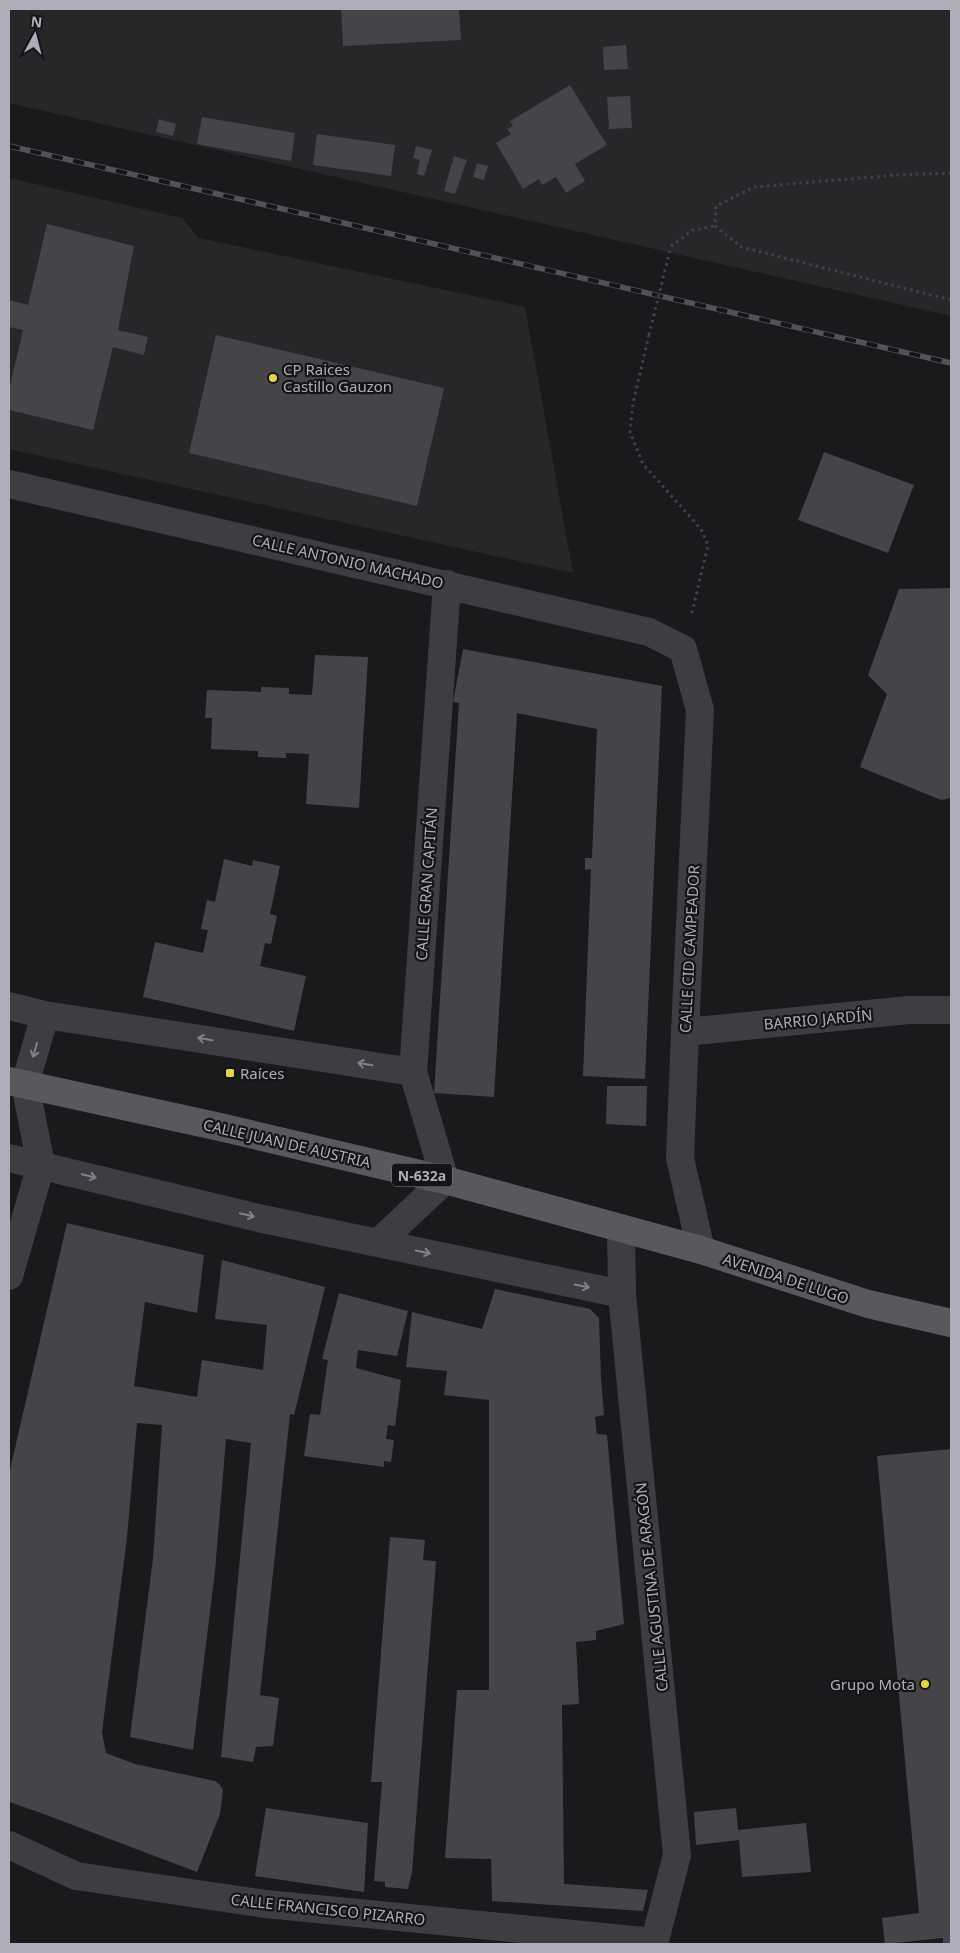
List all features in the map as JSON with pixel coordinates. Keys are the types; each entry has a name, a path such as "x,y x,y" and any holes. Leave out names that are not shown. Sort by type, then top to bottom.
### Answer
{"main road":[{"name":"CALLE JUAN DE AUSTRIA","path":"17,1082 445,1180 621,1229"},
{"name":"AVENIDA DE LUGO","path":"621,1229 701,1250 868,1304 951,1323"}],"street":[{"name":"CALLE ANTONIO MACHADO","path":"9,484 649,632 683,649"},
{"name":"CALLE GRAN CAPITÁN","path":"445,1180 413,1072 446,584"},
{"name":"CALLE CID CAMPEADOR","path":"683,649 700,710 684,1032 680,1158 701,1250"},
{"path":"9,1006 45,1015 413,1072"},
{"name":"BARRIO JARDÍN","path":"684,1032 909,1010 951,1010"},
{"path":"9,1276 41,1165 17,1082 45,1015"},
{"path":"9,1158 258,1218 622,1294"},
{"path":"378,1243 445,1180"},
{"name":"CALLE AGUSTINA DE ARAGÓN","path":"621,1229 622,1294 677,1855 655,1943"},
{"name":"CALLE FRANCISCO PIZARRO","path":"9,1845 76,1876 266,1904 655,1943"}],"path":[{"path":"715,226 716,206 754,187 897,175 951,173"},
{"path":"683,649 708,545 701,529 643,464 630,432 633,403 671,246 693,230 715,226 741,247 951,300"}],"shaded area":[{"path":"9,9 951,9 951,316 9,103"},
{"name":"CP Raices Castillo Gauzon","path":"9,178 182,218 199,238 525,307 573,573 9,449"}],"building":[{"path":"341,9 459,9 461,40 343,46"},
{"path":"626,45 628,69 604,70 603,47"},
{"path":"570,85 607,145 575,164 585,181 566,193 556,177 542,185 539,179 523,189 496,143 511,134 507,129 513,126 510,121"},
{"path":"630,96 632,128 609,129 607,97"},
{"path":"202,117 295,133 291,161 197,144"},
{"path":"159,119 176,124 173,136 156,132"},
{"path":"317,134 395,145 391,176 313,165"},
{"path":"416,146 432,150 424,176 417,174 420,160 413,158"},
{"path":"454,156 467,160 455,194 444,191"},
{"path":"477,163 488,166 484,180 473,177"},
{"path":"47,224 134,246 118,330 148,337 144,355 113,347 93,430 9,410 9,390 23,330 9,327 9,300 28,305"},
{"path":"216,335 444,388 417,506 189,453"},
{"path":"824,452 914,485 888,553 798,520"},
{"path":"951,588 951,798 941,800 860,767 887,694 868,675 899,589"},
{"path":"463,649 662,686 645,1079 583,1076 591,869 585,870 585,858 592,858 597,729 517,713 494,1097 434,1093 459,703 453,702"},
{"path":"315,655 368,657 359,808 306,804 309,754 286,753 286,758 258,757 258,751 211,749 212,718 205,718 207,690 261,692 261,687 289,688 289,694 312,695"},
{"path":"224,859 252,866 253,860 280,866 270,914 277,916 271,944 265,943 260,966 306,976 294,1031 143,997 155,942 203,953 208,930 201,929 207,900 215,902"},
{"path":"607,1086 647,1086 646,1126 606,1124"},
{"path":"67,1223 204,1255 197,1313 145,1302 134,1386 197,1397 202,1360 263,1370 267,1325 215,1319 222,1260 325,1287 294,1415 290,1414 260,1695 279,1698 273,1746 256,1747 253,1762 221,1757 251,1443 226,1439 215,1571 193,1750 130,1737 153,1559 162,1425 137,1423 127,1538 102,1732 106,1753 135,1764 215,1781 220,1785 223,1790 220,1814 197,1872 9,1802 9,1474"},
{"path":"495,1289 590,1309 599,1318 604,1415 595,1417 597,1434 607,1435 624,1624 596,1631 596,1640 576,1642 579,1704 562,1705 564,1884 648,1890 643,1911 492,1901 491,1859 445,1858 457,1690 489,1690 489,1400 444,1395 447,1371 406,1367 412,1312 482,1329"},
{"path":"339,1293 408,1311 397,1356 358,1350 356,1368 401,1380 395,1426 388,1425 386,1439 394,1440 391,1462 384,1461 384,1467 304,1456 310,1414 320,1415 328,1360 322,1359"},
{"name":"Grupo Mota","path":"951,1449 951,1944 943,1944 943,1938 885,1944 882,1918 919,1913 877,1456"},
{"path":"390,1537 425,1540 423,1560 436,1561 412,1872 408,1889 385,1887 385,1882 374,1881 382,1782 371,1782"},
{"path":"266,1808 368,1823 364,1892 255,1876"},
{"path":"736,1808 738,1830 806,1823 811,1872 742,1877 739,1840 696,1845 694,1812"}],"railway":[{"path":"9,146 951,363"}],"place":[{"name":"CP Raices Castillo Gauzon","path":"273,378"},
{"name":"Raíces","path":"230,1073"},
{"name":"Grupo Mota","path":"925,1684"}]}
